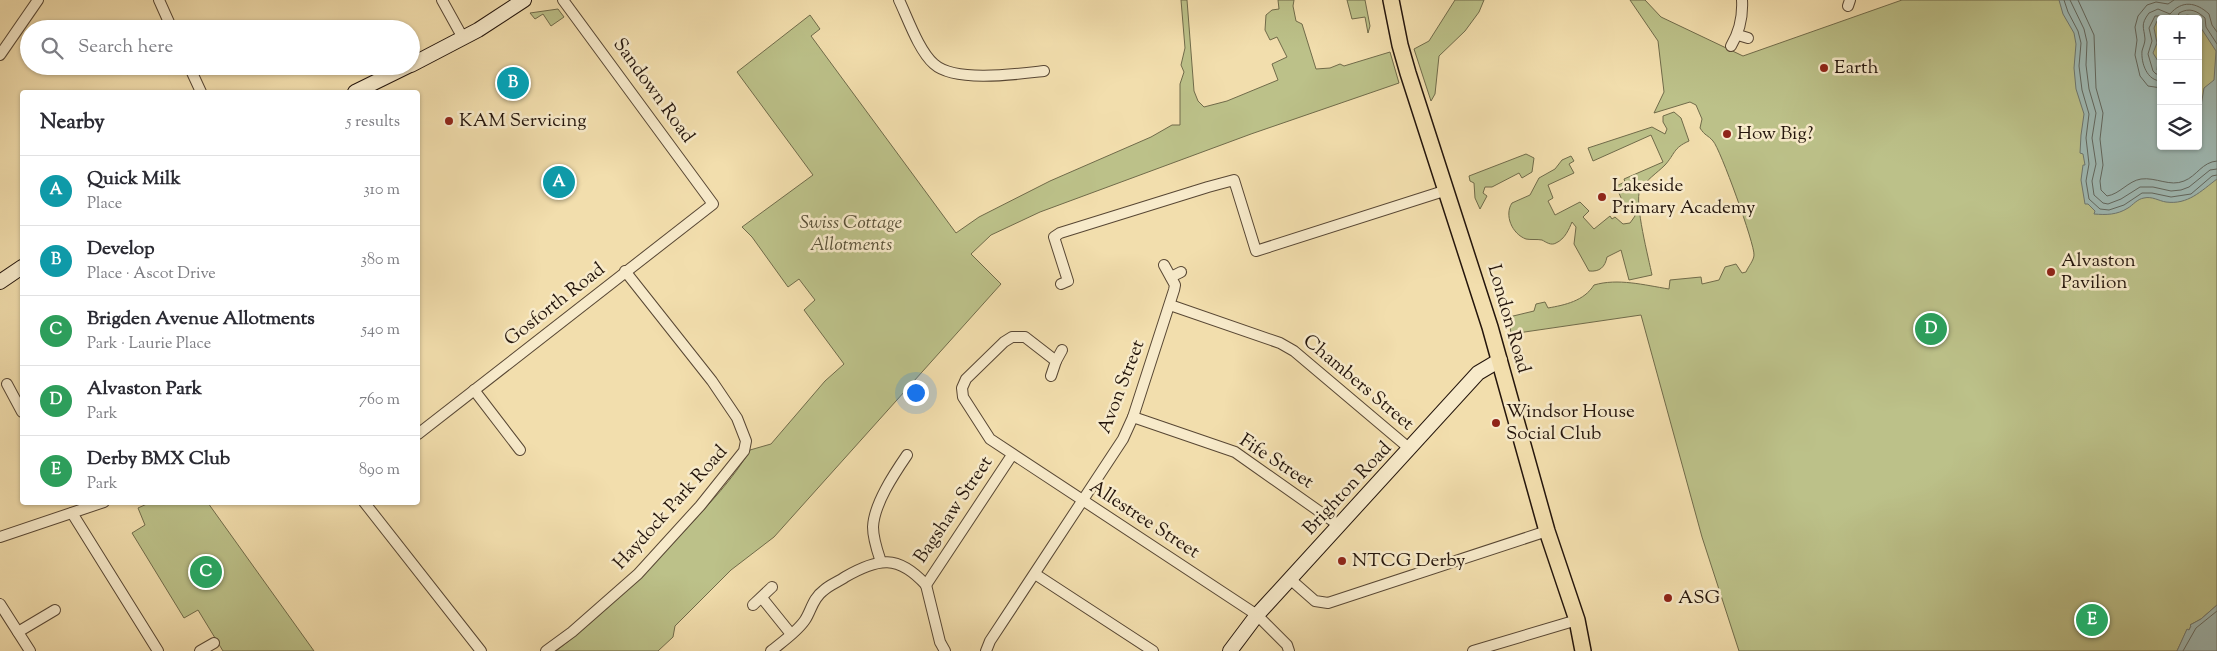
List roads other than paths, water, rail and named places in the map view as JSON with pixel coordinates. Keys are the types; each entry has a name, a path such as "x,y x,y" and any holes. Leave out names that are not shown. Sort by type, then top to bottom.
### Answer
{"main road":[{"name":"London Road","path":"1391,0 1408,73 1500,360 1547,531 1577,620 1584,651"}],"street":[{"path":"24,20 38,0"},
{"path":"159,0 168,20"},
{"path":"442,0 463,38"},
{"path":"420,61 463,38 524,0"},
{"name":"Sandown Road","path":"563,0 713,204"},
{"path":"899,0 926,54 941,69 968,75 1044,71"},
{"path":"1731,46 1743,37 1741,24 1742,0"},
{"path":"0,55 20,26"},
{"path":"193,75 200,90"},
{"path":"359,90 391,75"},
{"path":"1060,284 1068,281 1054,237 1208,186 1234,180 1256,251 1447,190"},
{"name":"Gosforth Road","path":"420,432 713,204"},
{"name":"Avon Street","path":"986,651 990,641 1123,439 1133,417 1175,285 1164,265"},
{"path":"0,282 20,268"},
{"name":"Haydock Park Road","path":"546,651 638,574 700,506 744,450 746,441 737,418 712,381 625,271"},
{"path":"1171,277 1181,272"},
{"name":"Chambers Street","path":"1170,305 1280,343 1294,350 1410,449"},
{"name":"Allestree Street","path":"1056,361 1025,337 1012,337 990,355 964,384 963,397 987,436 1012,455 1256,616 1287,645 1289,651"},
{"path":"1051,376 1062,350"},
{"name":"Brighton Road","path":"1230,651 1256,616 1478,373 1500,360"},
{"path":"7,384 19,399"},
{"path":"474,390 520,450"},
{"name":"Fife Street","path":"1133,417 1236,452 1340,526"},
{"path":"881,562 874,541 873,525 880,503 892,477 907,455"},
{"name":"Bagshaw Street","path":"926,585 1012,455"},
{"path":"0,537 95,505"},
{"path":"366,505 481,651"},
{"path":"72,513 158,651"},
{"path":"1290,579 1315,601 1328,603 1547,531"},
{"path":"771,651 804,622 815,600 822,591 866,566 881,562 902,566 926,585 940,642 945,651"},
{"path":"1035,574 1153,651"},
{"path":"753,605 772,587"},
{"path":"762,598 791,634"},
{"path":"0,604 30,651"},
{"path":"18,632 54,614"},
{"path":"1473,651 1577,620"},
{"path":"200,651 214,643"}],"water":[{"path":"2059,0 2217,0 2217,179 2194,196 2181,201 2166,202 2147,198 2139,200 2120,212 2094,214 2095,211 2088,204 2085,204 2081,180 2083,165 2085,165 2083,154 2080,153 2084,114 2076,89 2074,68 2076,44 2074,33 2063,14"},
{"path":"2217,605 2217,651 2177,651 2190,625 2201,619"}],"place":[{"name":"Earth","path":"1824,68"},
{"name":"Develop","path":"513,83"},
{"name":"KAM Servicing","path":"449,121"},
{"name":"How Big?","path":"1727,134"},
{"name":"Quick Milk","path":"559,182"},
{"name":"Lakeside Primary Academy","path":"1602,197"},
{"name":"Alvaston Pavilion","path":"2051,272"},
{"name":"Alvaston Park","path":"1931,329"},
{"name":"Windsor House Social Club","path":"1496,423"},
{"name":"NTCG Derby","path":"1342,561"},
{"name":"Brigden Avenue Allotments","path":"206,572"},
{"name":"ASG","path":"1668,598"},
{"name":"Derby BMX Club","path":"2092,620"}],"park label":[{"name":"Swiss Cottage Allotments","path":"851,234"}]}
